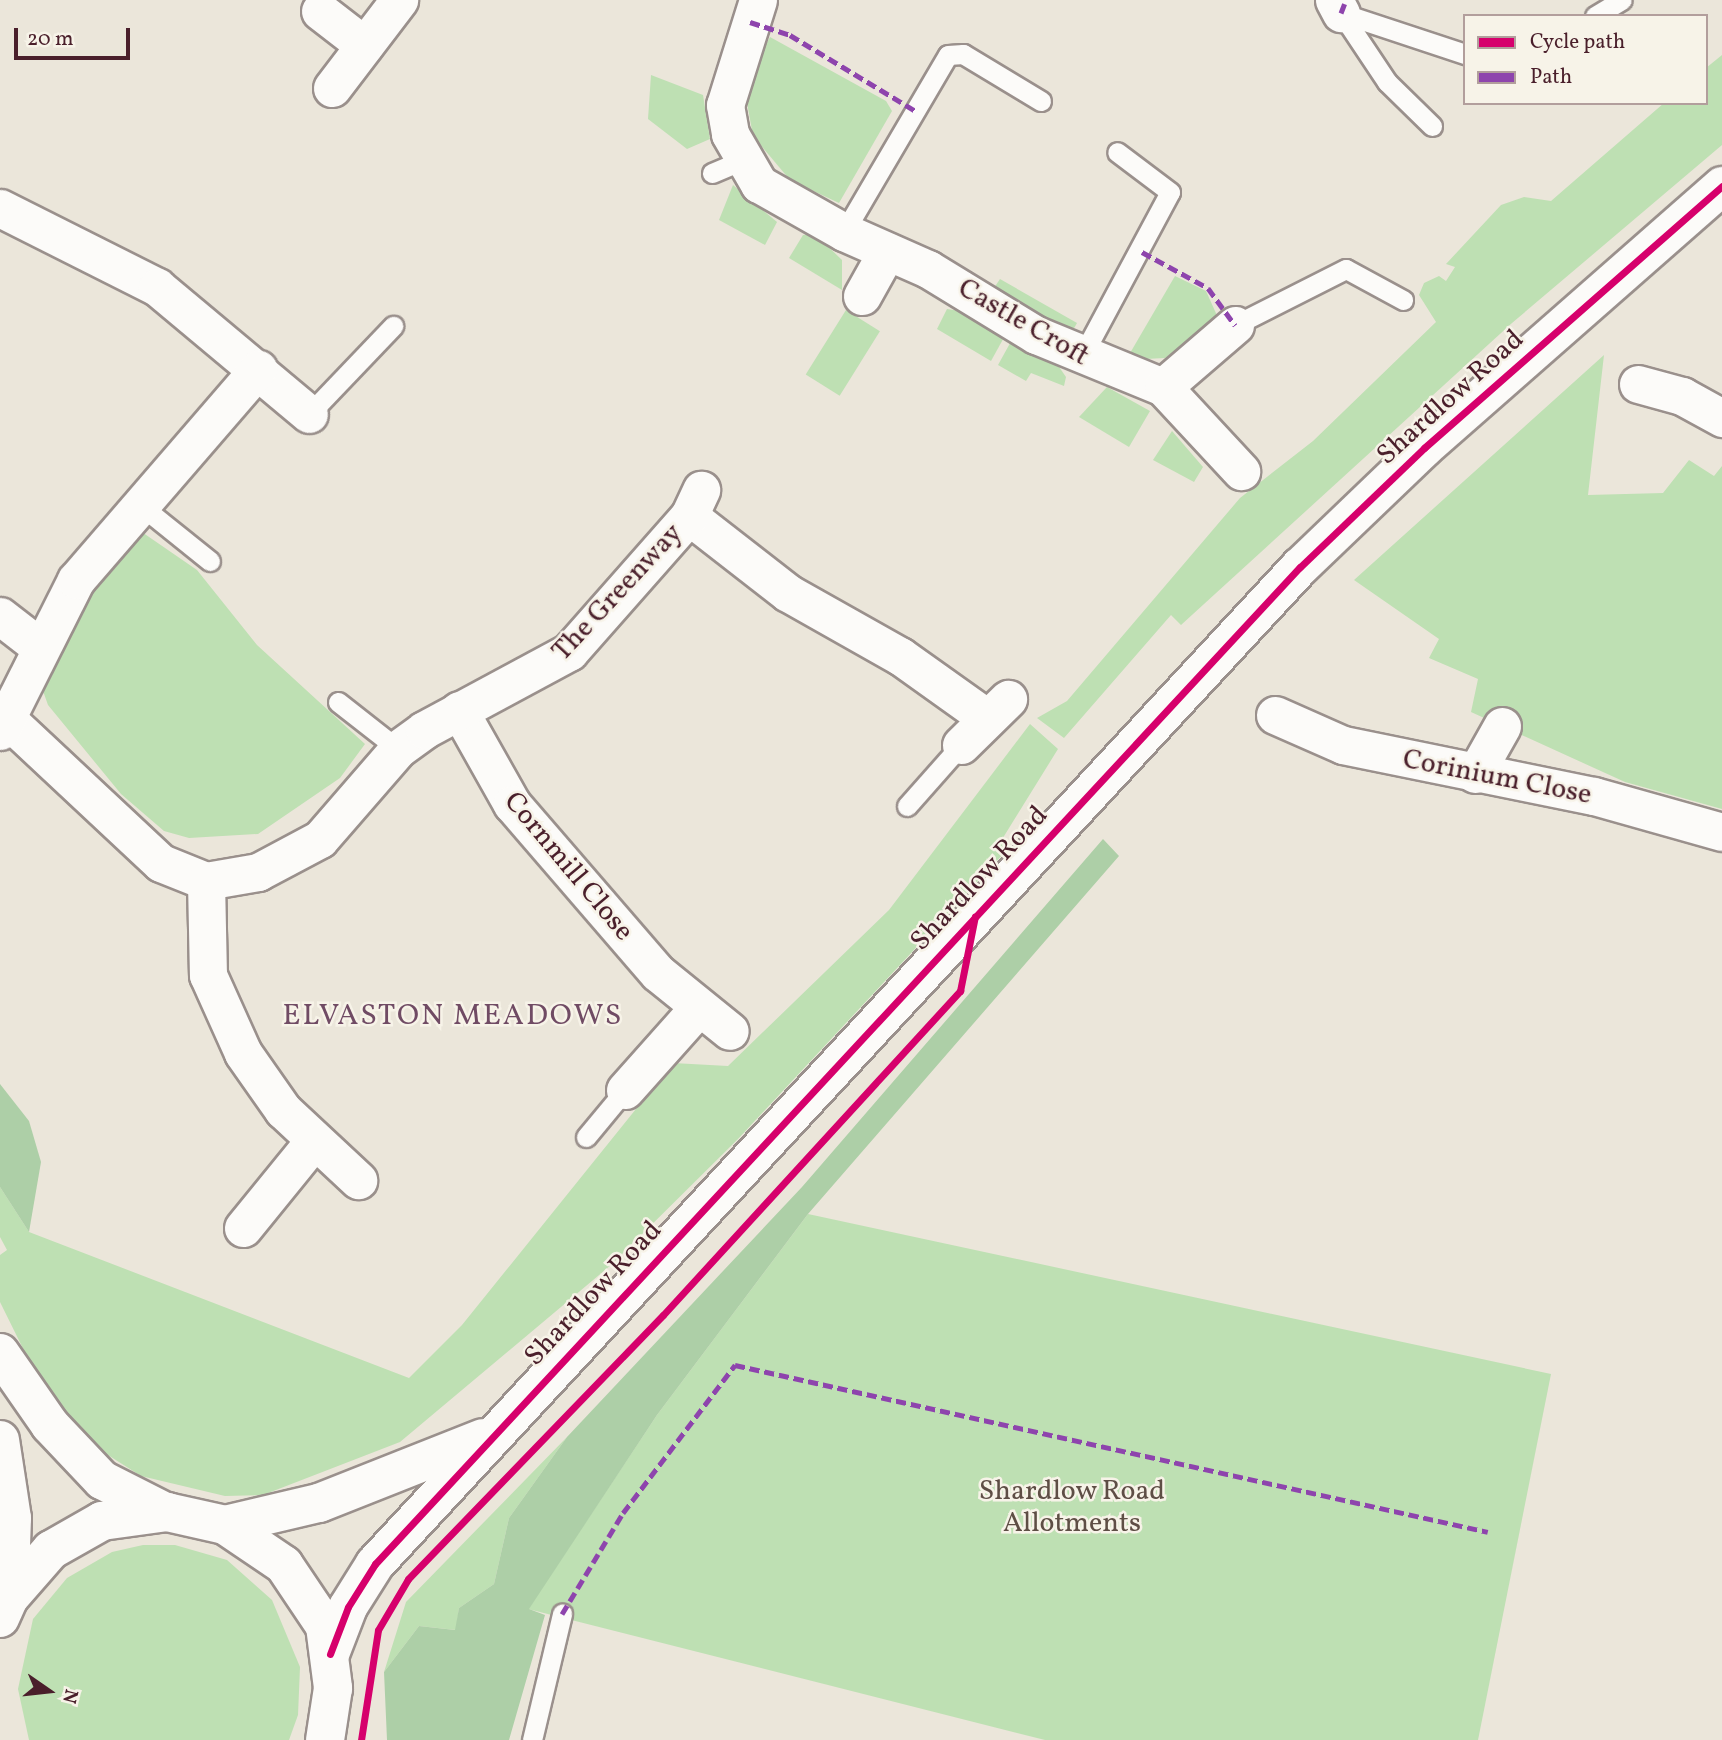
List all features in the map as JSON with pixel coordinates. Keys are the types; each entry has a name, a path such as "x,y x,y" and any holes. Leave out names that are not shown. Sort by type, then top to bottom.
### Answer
{"street":[{"path":"332,88 399,0"},
{"name":"Castle Croft","path":"758,0 725,105 728,167 844,232 928,269 1081,358 1163,387 1241,471"},
{"path":"311,6 364,44"},
{"name":"Shardlow Road","path":"330,1654 348,1606 375,1564 492,1434 1300,567 1424,448 1722,186"},
{"path":"0,208 157,287 309,414"},
{"path":"862,296 887,251"},
{"path":"1163,387 1235,325"},
{"path":"258,369 76,580 40,647 4,725 138,845 181,874 205,881 204,953 213,988 262,1084 313,1142 358,1180"},
{"path":"1638,384 1682,396 1722,418"},
{"name":"The Greenway","path":"205,881 258,872 320,839 398,749 459,710 569,652 695,503 788,593 998,709 961,745"},
{"path":"0,616 40,647"},
{"name":"Cornmill Close","path":"459,710 512,804 659,973 698,1008 730,1031"},
{"name":"Corinium Close","path":"1275,715 1343,745 1475,774 1594,796 1722,832"},
{"path":"1475,774 1502,726"},
{"path":"625,1090 698,1008"},
{"path":"243,1228 313,1142"},
{"path":"0,1353 50,1425 102,1480 167,1513"},
{"name":"Shardlow Road","path":"225,1525 331,1500 492,1434"},
{"path":"0,1440 12,1518 4,1608"},
{"path":"4,1608 51,1550 80,1531 131,1514 167,1513 225,1525 284,1564 313,1601 330,1654 325,1740"}],"lane":[{"path":"1598,14 1622,0"},
{"path":"1337,6 1463,53"},
{"path":"1337,6 1387,82 1432,126"},
{"path":"844,232 948,55 963,54 1041,101"},
{"path":"1081,358 1170,192 1117,152"},
{"path":"1235,325 1346,269 1403,300"},
{"path":"309,414 393,326"},
{"path":"139,504 210,561"},
{"path":"338,702 398,749"},
{"path":"906,806 961,745"},
{"path":"586,1138 625,1090"},
{"path":"532,1740 562,1614"}],"green space":[{"path":"770,37 886,101 892,111 839,203 790,180 753,136 744,86"},
{"path":"1722,55 1722,145 1512,323 1181,625 1171,615 1064,738 1037,718 1067,701 1240,498 1313,441 1436,322 1419,295 1424,283 1439,276 1446,281 1455,267 1446,264 1501,205 1524,197 1551,201 1662,105 1708,105 1708,66"},
{"path":"651,75 703,95 710,139 687,149 648,119"},
{"path":"733,185 777,222 765,245 719,220"},
{"path":"815,234 842,260 842,290 789,258 803,235"},
{"path":"1175,276 1206,291 1219,320 1165,358 1126,360"},
{"path":"1000,279 1077,323 1069,337 994,288"},
{"path":"947,309 973,313 1007,332 991,361 937,329"},
{"path":"846,310 880,331 840,396 806,374"},
{"path":"1014,336 1055,361 1066,377 1064,386 1031,373 1026,381 998,365"},
{"path":"1604,355 1588,495 1663,493 1689,460 1714,476 1722,466 1722,809 1625,782 1471,712 1478,679 1429,658 1439,639 1354,580"},
{"path":"1107,387 1150,411 1129,447 1079,417"},
{"path":"1172,431 1203,467 1194,482 1153,460"},
{"path":"136,528 197,570 257,645 365,744 340,778 258,834 189,838 164,831 121,794 48,705 43,691 71,620"},
{"path":"1030,724 1058,749 1001,841 1006,851 738,1139 611,1265 400,1442 263,1495 225,1496 141,1476 100,1450 42,1387 0,1302 0,1255 7,1250 0,1237 0,1187 29,1232 409,1378 462,1325 673,1063 728,1066 889,910"},
{"path":"1103,839 1119,856 808,1214 657,1415 529,1609 545,1615 509,1740 387,1740 384,1672 419,1626 455,1630 459,1608 494,1584 509,1518 567,1437 802,1187"},
{"path":"0,1084 29,1121 41,1162 29,1232 0,1187"},
{"name":"Shardlow Road Allotments","path":"808,1214 1551,1374 1478,1740 1045,1740 528,1609 657,1415"},
{"path":"567,1437 509,1518 494,1584 459,1608 456,1630 419,1626 384,1672 406,1602"},
{"path":"143,1545 175,1545 227,1560 272,1600 300,1667 298,1715 289,1740 29,1740 18,1689 33,1619 67,1578 112,1552"}],"marked path":[{"path":"1341,13 1346,0"},
{"path":"750,22 790,35 917,112"},
{"path":"1142,252 1208,288 1235,325"},
{"path":"562,1614 623,1513 735,1365 1488,1532"}],"cycle path":[{"path":"330,1654 348,1607 375,1564 1300,567 1424,448 1722,186"},
{"path":"361,1740 378,1630 408,1579 663,1315 960,991 975,916"}],"district":[{"name":"ELVASTON MEADOWS","path":"453,1016"}]}
